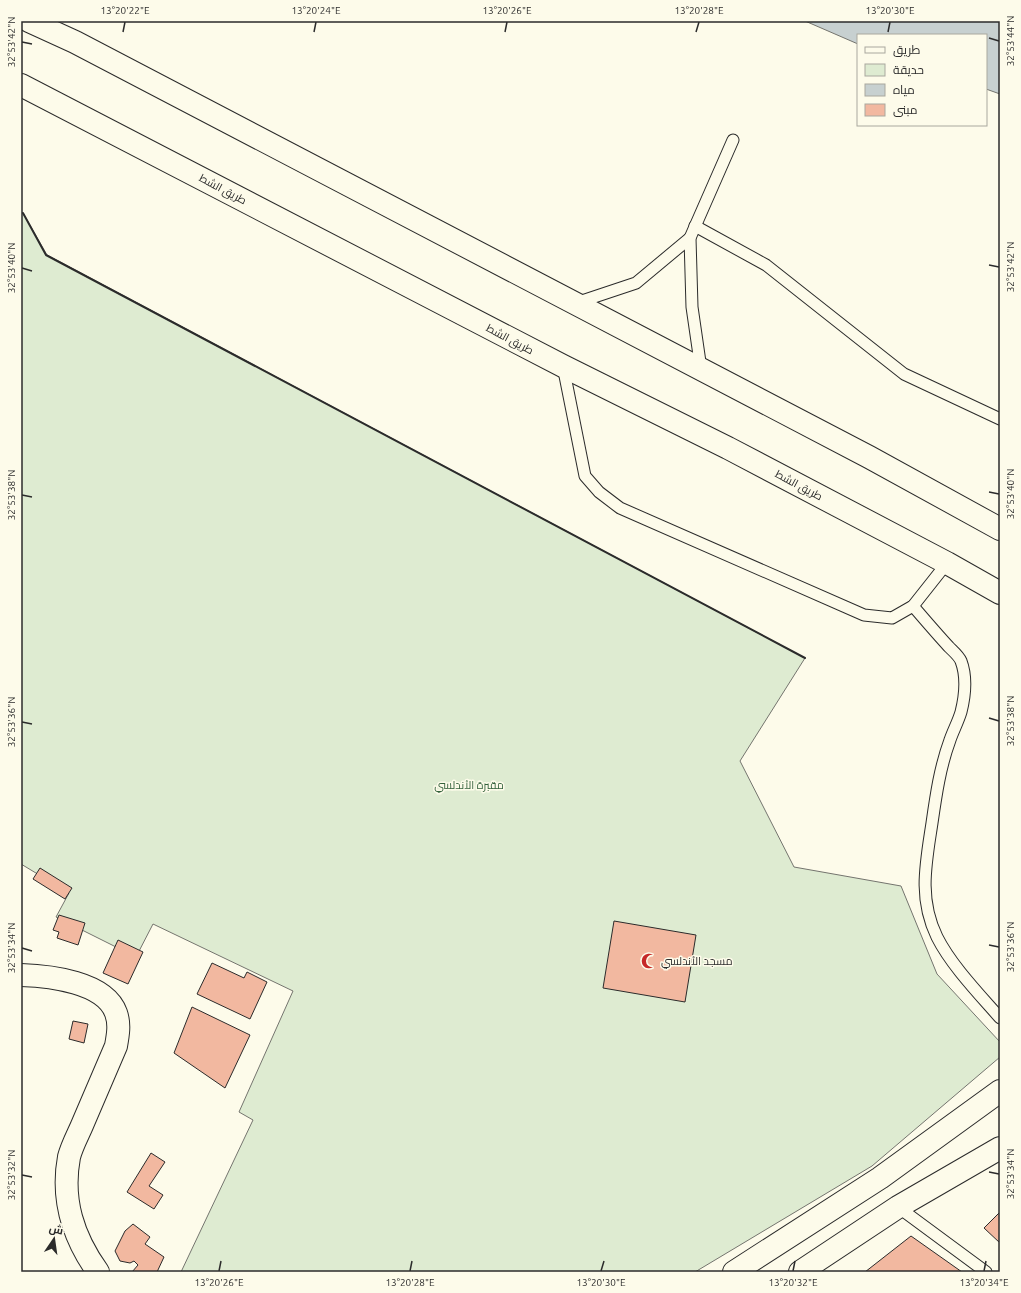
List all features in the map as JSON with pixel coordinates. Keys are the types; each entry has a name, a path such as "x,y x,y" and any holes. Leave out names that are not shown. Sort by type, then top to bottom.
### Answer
{"main road":[{"path":"29,21 82,46 575,303 869,457 1000,529"},
{"name":"طريق الشط","path":"21,85 563,366 728,448 947,562 1000,593"},
{"path":"21,974 65,980 92,988 106,998 116,1012 119,1030 116,1046 70,1155 67,1176 67,1197 77,1238 87,1257 98,1272"},
{"path":"734,1272 880,1178 1000,1091"},
{"path":"800,1272 898,1207 1000,1148"}],"lane":[{"path":"701,369 692,307 690,238 733,140"},
{"path":"695,226 766,265 904,374 1000,418"},
{"path":"575,303 636,283 690,238"},
{"path":"563,366 585,476 599,492 620,508 864,616 892,618 913,606 947,562"},
{"path":"913,606 960,660 965,684 961,712 941,769 926,862 924,882 926,903 930,920 937,937 946,952 1000,1018"},
{"path":"898,1207 986,1272"}],"green space":[{"name":"مقبرة الأندلسي","path":"23,213 47,255 805,658 740,761 794,867 901,886 937,974 1000,1042 1000,1057 872,1166 695,1272 181,1272 253,1120 239,1112 293,991 153,924 136,957 56,917 69,893 21,864 21,215"}],"water":[{"path":"805,21 1000,21 1000,94 987,89 987,34 857,34 857,44"}],"building":[{"path":"40,868 72,888 65,899 33,879"},
{"path":"59,915 85,923 78,945 57,938 59,932 53,930"},
{"name":"مسجد الأندلسي","path":"614,921 696,935 685,1002 603,988"},
{"path":"118,940 143,952 128,984 103,973"},
{"path":"212,963 244,978 247,972 267,982 250,1019 197,994"},
{"path":"192,1007 250,1035 225,1088 174,1053"},
{"path":"73,1021 88,1024 84,1043 69,1039"},
{"path":"151,1153 165,1162 149,1186 163,1195 154,1209 127,1192"},
{"path":"1000,1212 1000,1243 984,1228"},
{"path":"133,1224 150,1237 145,1244 164,1257 157,1272 132,1272 138,1265 134,1261 130,1263 120,1261 115,1251 125,1231"},
{"path":"911,1236 962,1272 865,1272"}],"wall":[{"path":"23,213 46,255 805,658"}],"place":[{"name":"مسجد الأندلسي","path":"649,961"}]}
